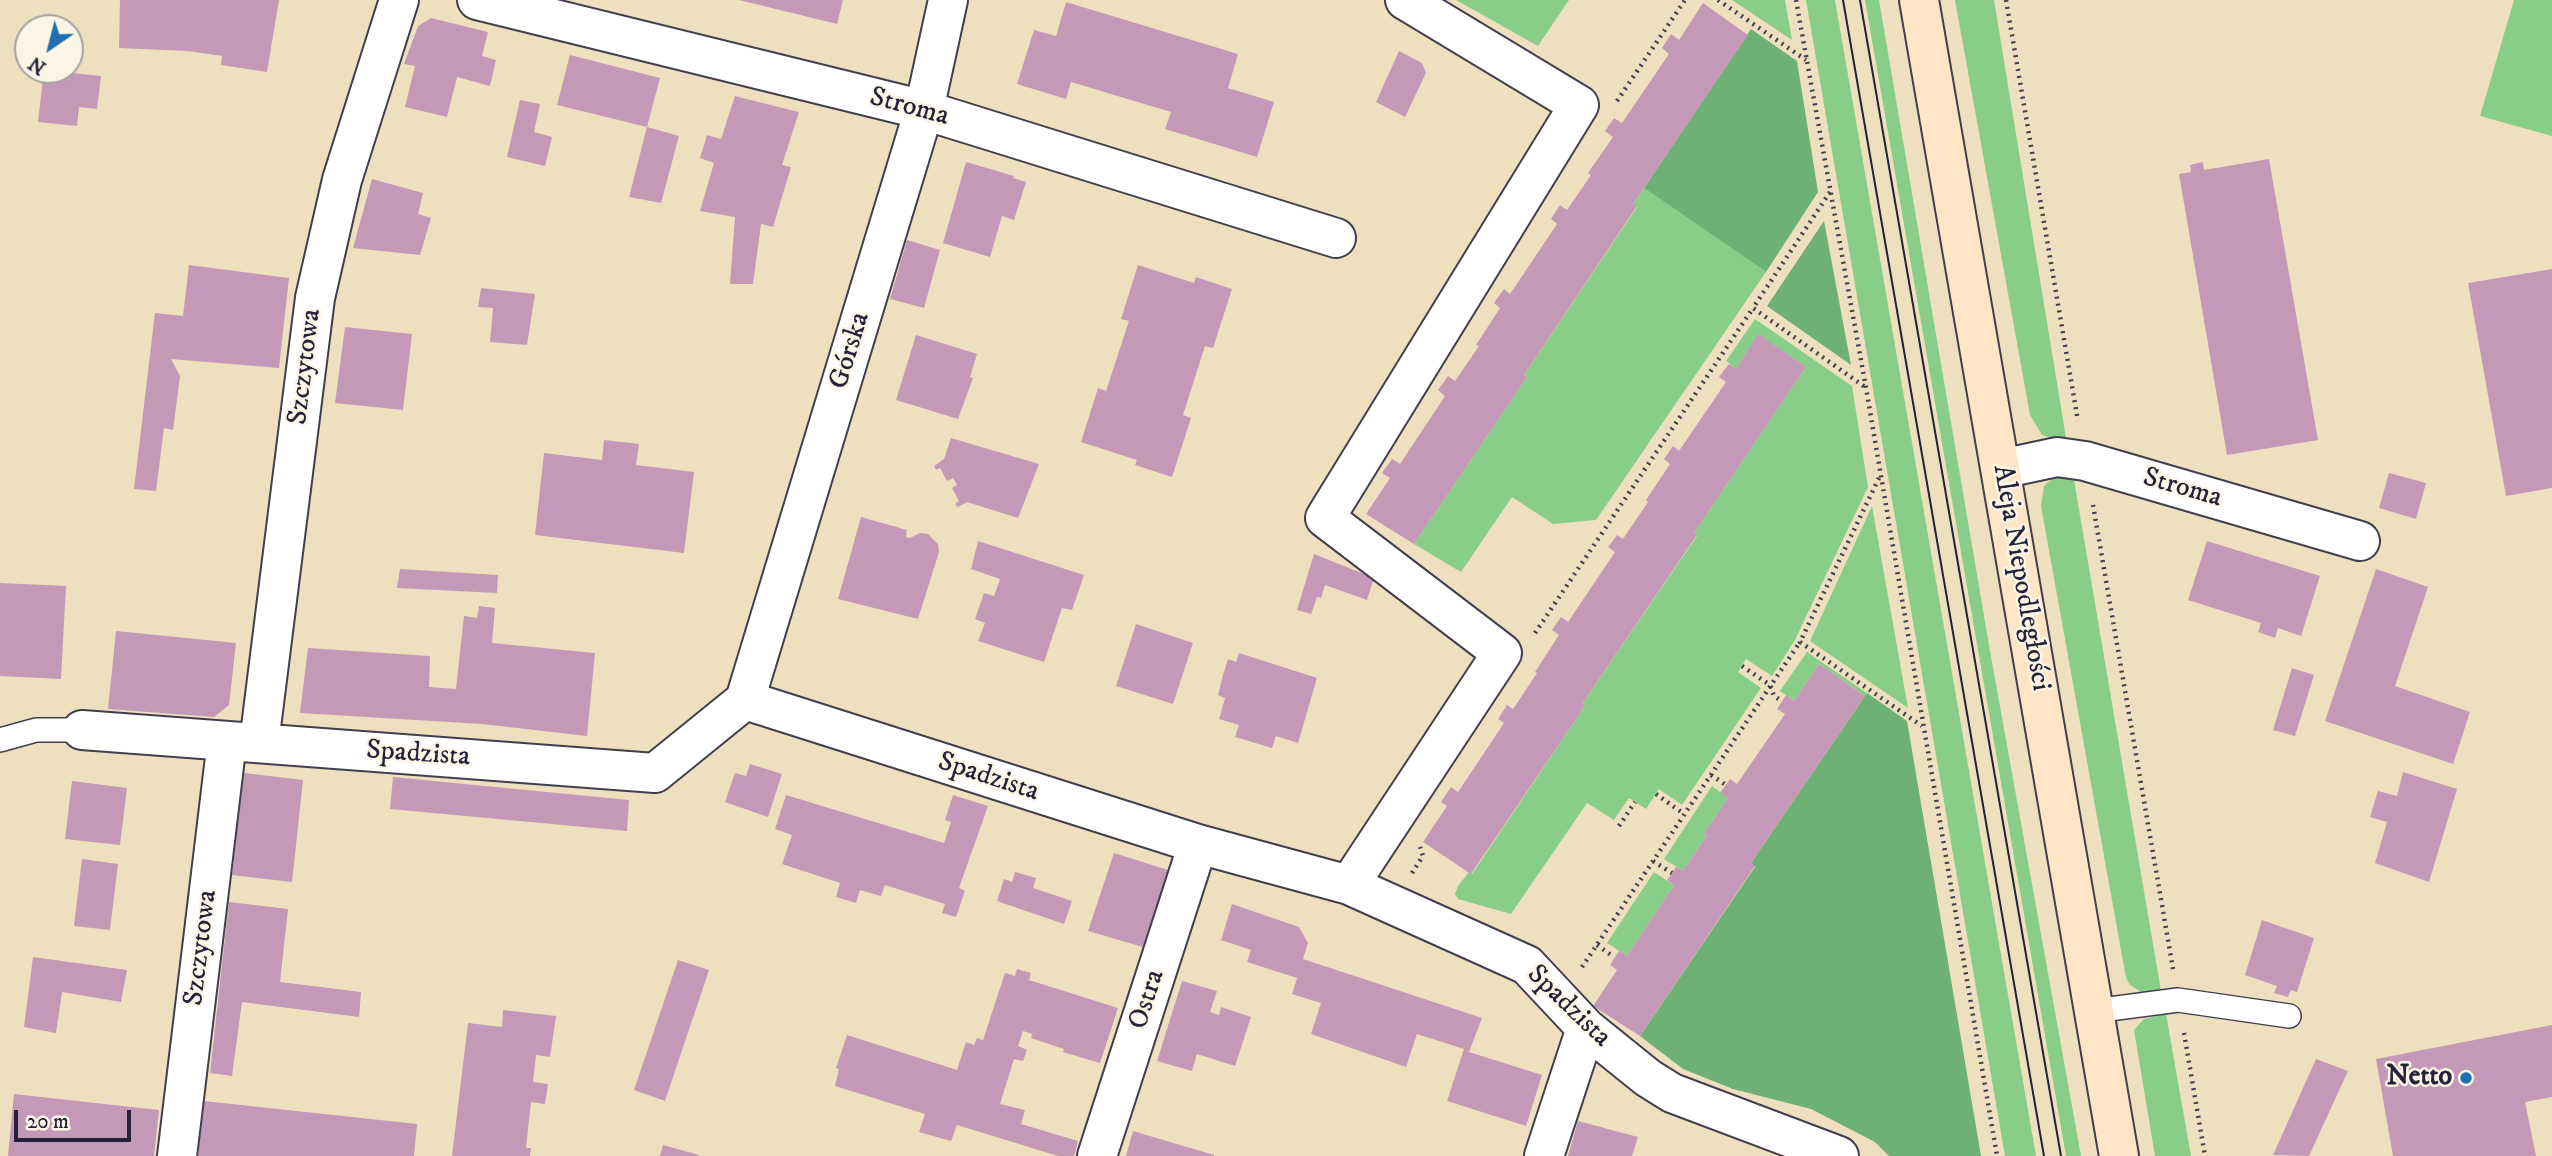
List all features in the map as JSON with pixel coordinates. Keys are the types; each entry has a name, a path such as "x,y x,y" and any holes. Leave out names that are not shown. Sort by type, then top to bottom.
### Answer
{"street":[{"name":"Szczytowa","path":"177,1156 315,298 342,180 399,0"},
{"name":"Stroma","path":"477,0 925,110 1336,238"},
{"name":"Górska","path":"745,700 925,110 948,0"},
{"path":"1349,885 1502,653 1325,518 1579,105 1405,0"},
{"name":"Aleja Niepodległości","path":"1919,0 2119,1156"},
{"name":"Stroma","path":"2001,470 2057,457 2085,461 2360,541"},
{"name":"Spadzista","path":"82,730 655,773 745,700 1198,845 1349,885 1527,965 1586,1028 1648,1078 1672,1093 1839,1156"},
{"name":"Ostra","path":"1097,1156 1198,845"},
{"path":"1544,1156 1586,1028"}],"lane":[{"path":"0,740 37,730 82,730"},
{"path":"2094,1011 2178,1000 2289,1016"}],"path":[{"path":"1718,0 1807,60"},
{"path":"1796,0 1866,388 1997,1156"},
{"path":"2006,0 2080,434"},
{"path":"1535,633 1830,192"},
{"path":"1753,308 1866,388"},
{"path":"1577,974 1800,642 1880,476"},
{"path":"2091,492 2205,1156"},
{"path":"1800,642 1923,726"},
{"path":"1742,666 1770,685 1774,696 1782,701"},
{"path":"1711,775 1726,785"},
{"path":"1656,794 1685,814"},
{"path":"1619,826 1635,802"},
{"path":"1409,878 1423,856 1419,844"},
{"path":"1653,861 1672,873"},
{"path":"1597,945 1614,957"}],"green space":[{"path":"1456,0 1569,0 1538,46"},
{"path":"1732,0 1785,0 1792,40"},
{"path":"1806,0 1835,0 2036,1156 2005,1156"},
{"path":"1865,0 1879,0 1990,651 2081,1156 2066,1156"},
{"path":"1955,0 1994,0 2067,444 2042,435 2030,415"},
{"path":"2514,0 2552,0 2552,136 2480,116"},
{"path":"1751,29 1797,61 1818,192 1766,272 1644,188"},
{"path":"1644,188 1766,272 1596,520 1553,524 1512,497 1461,572 1414,544 1637,207 1633,204"},
{"path":"1824,221 1851,365 1767,306"},
{"path":"1755,319 1852,386 1868,487 1795,640 1772,676 1746,659 1738,672 1761,688 1682,805 1659,789 1646,809 1629,798 1614,820 1587,803 1511,914 1458,899 1455,894 1458,886 1469,872 1472,874 1585,706 1582,704 1697,536 1694,533 1806,367 1758,335 1736,369 1726,361"},
{"path":"2059,473 2073,474 2161,991 2141,992 2130,985 2126,978 2041,506 2044,486"},
{"path":"1872,506 1908,708 1810,641"},
{"path":"1807,652 1867,693 1865,696 1819,664 1794,701 1780,691"},
{"path":"1867,693 1907,721 1981,1156 1889,1156 1875,1142 1811,1109 1733,1089 1683,1069 1640,1036 1755,867 1751,863"},
{"path":"1712,786 1728,798 1683,871 1664,859"},
{"path":"1654,872 1674,885 1627,956 1607,943"},
{"path":"2166,1014 2191,1156 2155,1156 2134,1030 2144,1019"}],"building":[{"path":"120,0 279,0 267,72 221,65 222,56 188,51 119,48"},
{"path":"739,0 843,0 837,24"},
{"path":"1066,2 1238,54 1228,88 1274,102 1257,157 1165,129 1171,112 1071,82 1066,99 1017,84 1034,30 1056,36"},
{"path":"1703,3 1748,35 1633,204 1637,206 1524,375 1527,377 1414,544 1366,514 1390,478 1382,473 1392,459 1400,464 1445,396 1438,390 1448,376 1455,381 1479,346 1476,345 1500,308 1494,303 1504,289 1510,294 1557,224 1551,219 1560,205 1567,210 1591,175 1588,173 1613,137 1605,131 1614,118 1622,123 1669,54 1662,48 1671,34 1679,40"},
{"path":"431,18 488,32 482,56 496,60 490,86 457,77 447,117 405,107 415,66 404,64 418,26"},
{"path":"1399,51 1422,63 1426,73 1405,117 1376,102"},
{"path":"570,55 660,78 647,127 557,105"},
{"path":"84,74 101,76 97,109 79,107 77,126 38,122 42,84 84,84"},
{"path":"735,96 799,112 782,165 791,167 773,227 761,224 753,284 730,284 735,217 700,211 714,163 700,158 707,135 721,139"},
{"path":"520,100 540,104 534,132 552,137 545,166 507,157"},
{"path":"647,127 679,136 661,203 629,197"},
{"path":"2269,159 2318,440 2227,455 2179,174 2191,172 2190,165 2203,162 2204,170"},
{"path":"966,162 1026,182 1014,220 1002,216 990,257 943,243"},
{"path":"372,179 423,193 418,214 431,218 420,255 353,248"},
{"path":"907,240 940,250 924,308 890,299"},
{"path":"189,265 289,278 279,368 171,359 180,376 173,430 164,428 156,491 134,489 155,313 183,316"},
{"path":"1138,265 1194,283 1196,277 1232,289 1213,348 1205,346 1183,415 1191,418 1172,477 1135,465 1137,460 1081,442 1098,388 1106,391 1129,321 1121,319"},
{"path":"2552,269 2552,488 2506,496 2468,283"},
{"path":"481,288 535,294 527,345 490,342 493,308 478,307"},
{"path":"345,327 412,334 403,410 335,403"},
{"path":"1758,334 1806,367 1694,533 1697,535 1582,704 1585,706 1471,874 1423,842 1447,806 1441,802 1451,787 1458,792 1504,723 1498,719 1507,705 1513,709 1537,673 1535,672 1559,635 1552,630 1561,617 1568,622 1615,552 1608,547 1617,535 1623,539 1648,502 1646,500 1670,464 1664,459 1673,446 1679,451 1726,382 1719,377 1729,364 1736,369"},
{"path":"916,335 977,354 970,377 973,378 958,419 896,400"},
{"path":"951,438 1039,464 1018,518 967,502 958,507 955,504 959,501 952,488 957,485 953,478 947,481 940,468 936,470 934,466 944,459"},
{"path":"604,440 639,444 636,465 694,472 684,553 535,535 544,453 602,460"},
{"path":"2389,473 2426,483 2416,519 2379,508"},
{"path":"861,517 907,530 906,537 928,534 938,544 939,552 918,619 838,599"},
{"path":"978,541 1084,575 1072,610 1062,608 1044,662 978,641 985,623 975,619 984,593 994,596 1000,579 971,569"},
{"path":"2207,541 2320,576 2301,636 2278,628 2275,638 2258,632 2261,623 2188,600"},
{"path":"1314,554 1374,578 1367,600 1325,585 1311,614 1297,610"},
{"path":"400,569 498,575 497,593 397,588"},
{"path":"2376,569 2428,587 2395,686 2470,712 2453,764 2325,721"},
{"path":"0,583 66,586 61,679 0,676"},
{"path":"479,606 495,608 492,643 595,653 587,736 482,724 300,713 308,648 430,656 429,687 456,689 464,616 477,618"},
{"path":"1136,624 1193,643 1173,704 1116,686"},
{"path":"116,631 236,643 229,705 214,717 108,709"},
{"path":"1239,653 1317,678 1298,743 1276,736 1272,748 1235,737 1239,725 1219,719 1225,698 1218,695 1223,675 1228,659 1236,662"},
{"path":"1819,664 1865,696 1751,863 1755,866 1640,1036 1593,1006 1617,970 1610,965 1619,951 1627,956 1674,885 1667,880 1676,867 1683,871 1707,835 1704,833 1728,798 1720,793 1730,779 1737,784 1785,714 1777,709 1786,695 1794,701"},
{"path":"2292,668 2314,675 2295,736 2273,730"},
{"path":"750,764 782,774 768,817 725,802 735,773 746,776"},
{"path":"2403,772 2457,789 2429,882 2375,863 2387,822 2370,817 2378,791 2397,796"},
{"path":"244,773 303,780 292,882 232,875"},
{"path":"393,777 629,800 627,831 390,809"},
{"path":"72,781 127,788 120,845 65,839"},
{"path":"786,795 944,843 951,822 945,820 953,795 988,806 959,888 965,891 956,917 942,913 945,904 885,885 881,896 860,890 856,903 836,897 840,883 782,864 792,835 775,829"},
{"path":"1114,853 1168,870 1143,947 1088,931"},
{"path":"82,859 118,864 110,930 74,926"},
{"path":"1015,872 1036,878 1033,888 1072,901 1064,924 997,901 1004,879 1012,882"},
{"path":"229,902 288,909 280,982 361,992 359,1017 242,1002 232,1076 210,1073"},
{"path":"1232,904 1299,927 1308,943 1303,959 1482,1018 1469,1052 1542,1075 1526,1126 1447,1101 1464,1049 1417,1034 1406,1067 1311,1034 1321,1003 1292,994 1297,978 1247,962 1251,950 1221,940"},
{"path":"2262,920 2314,938 2297,992 2291,990 2288,997 2274,993 2277,986 2245,975"},
{"path":"33,957 127,970 121,1002 62,992 56,1033 24,1027"},
{"path":"678,960 709,970 665,1101 634,1090"},
{"path":"1017,969 1031,973 1029,980 1118,1008 1100,1063 1063,1052 1064,1049 1031,1038 1032,1034 1023,1031 1018,1046 1027,1050 1023,1061 1014,1059 1000,1104 1025,1110 1021,1124 1078,1141 1074,1156 1058,1156 957,1125 951,1141 919,1132 925,1114 835,1086 839,1069 836,1068 847,1035 957,1070 966,1042 974,1045 977,1038 983,1040 1005,973 1015,976"},
{"path":"1182,981 1217,991 1210,1012 1219,1015 1221,1007 1251,1017 1235,1066 1197,1054 1192,1071 1157,1061"},
{"path":"503,1010 556,1016 550,1057 536,1055 533,1082 548,1084 545,1104 531,1102 526,1148 531,1148 530,1156 452,1156 468,1023 502,1027"},
{"name":"Netto","path":"2552,1025 2552,1097 2525,1102 2536,1156 2393,1156 2376,1059"},
{"path":"2316,1059 2348,1071 2309,1156 2273,1155"},
{"path":"14,1094 159,1110 154,1156 8,1156"},
{"path":"204,1101 417,1124 414,1156 198,1156"},
{"path":"1578,1121 1638,1137 1632,1156 1568,1156"},
{"path":"1133,1131 1214,1155 1214,1156 1126,1156"},
{"path":"663,1145 699,1155 699,1156 660,1156"}],"tram line":[{"path":"1843,0 2044,1156"},
{"path":"1860,0 2061,1156"}],"place":[{"name":"Netto","path":"2466,1078"}]}
